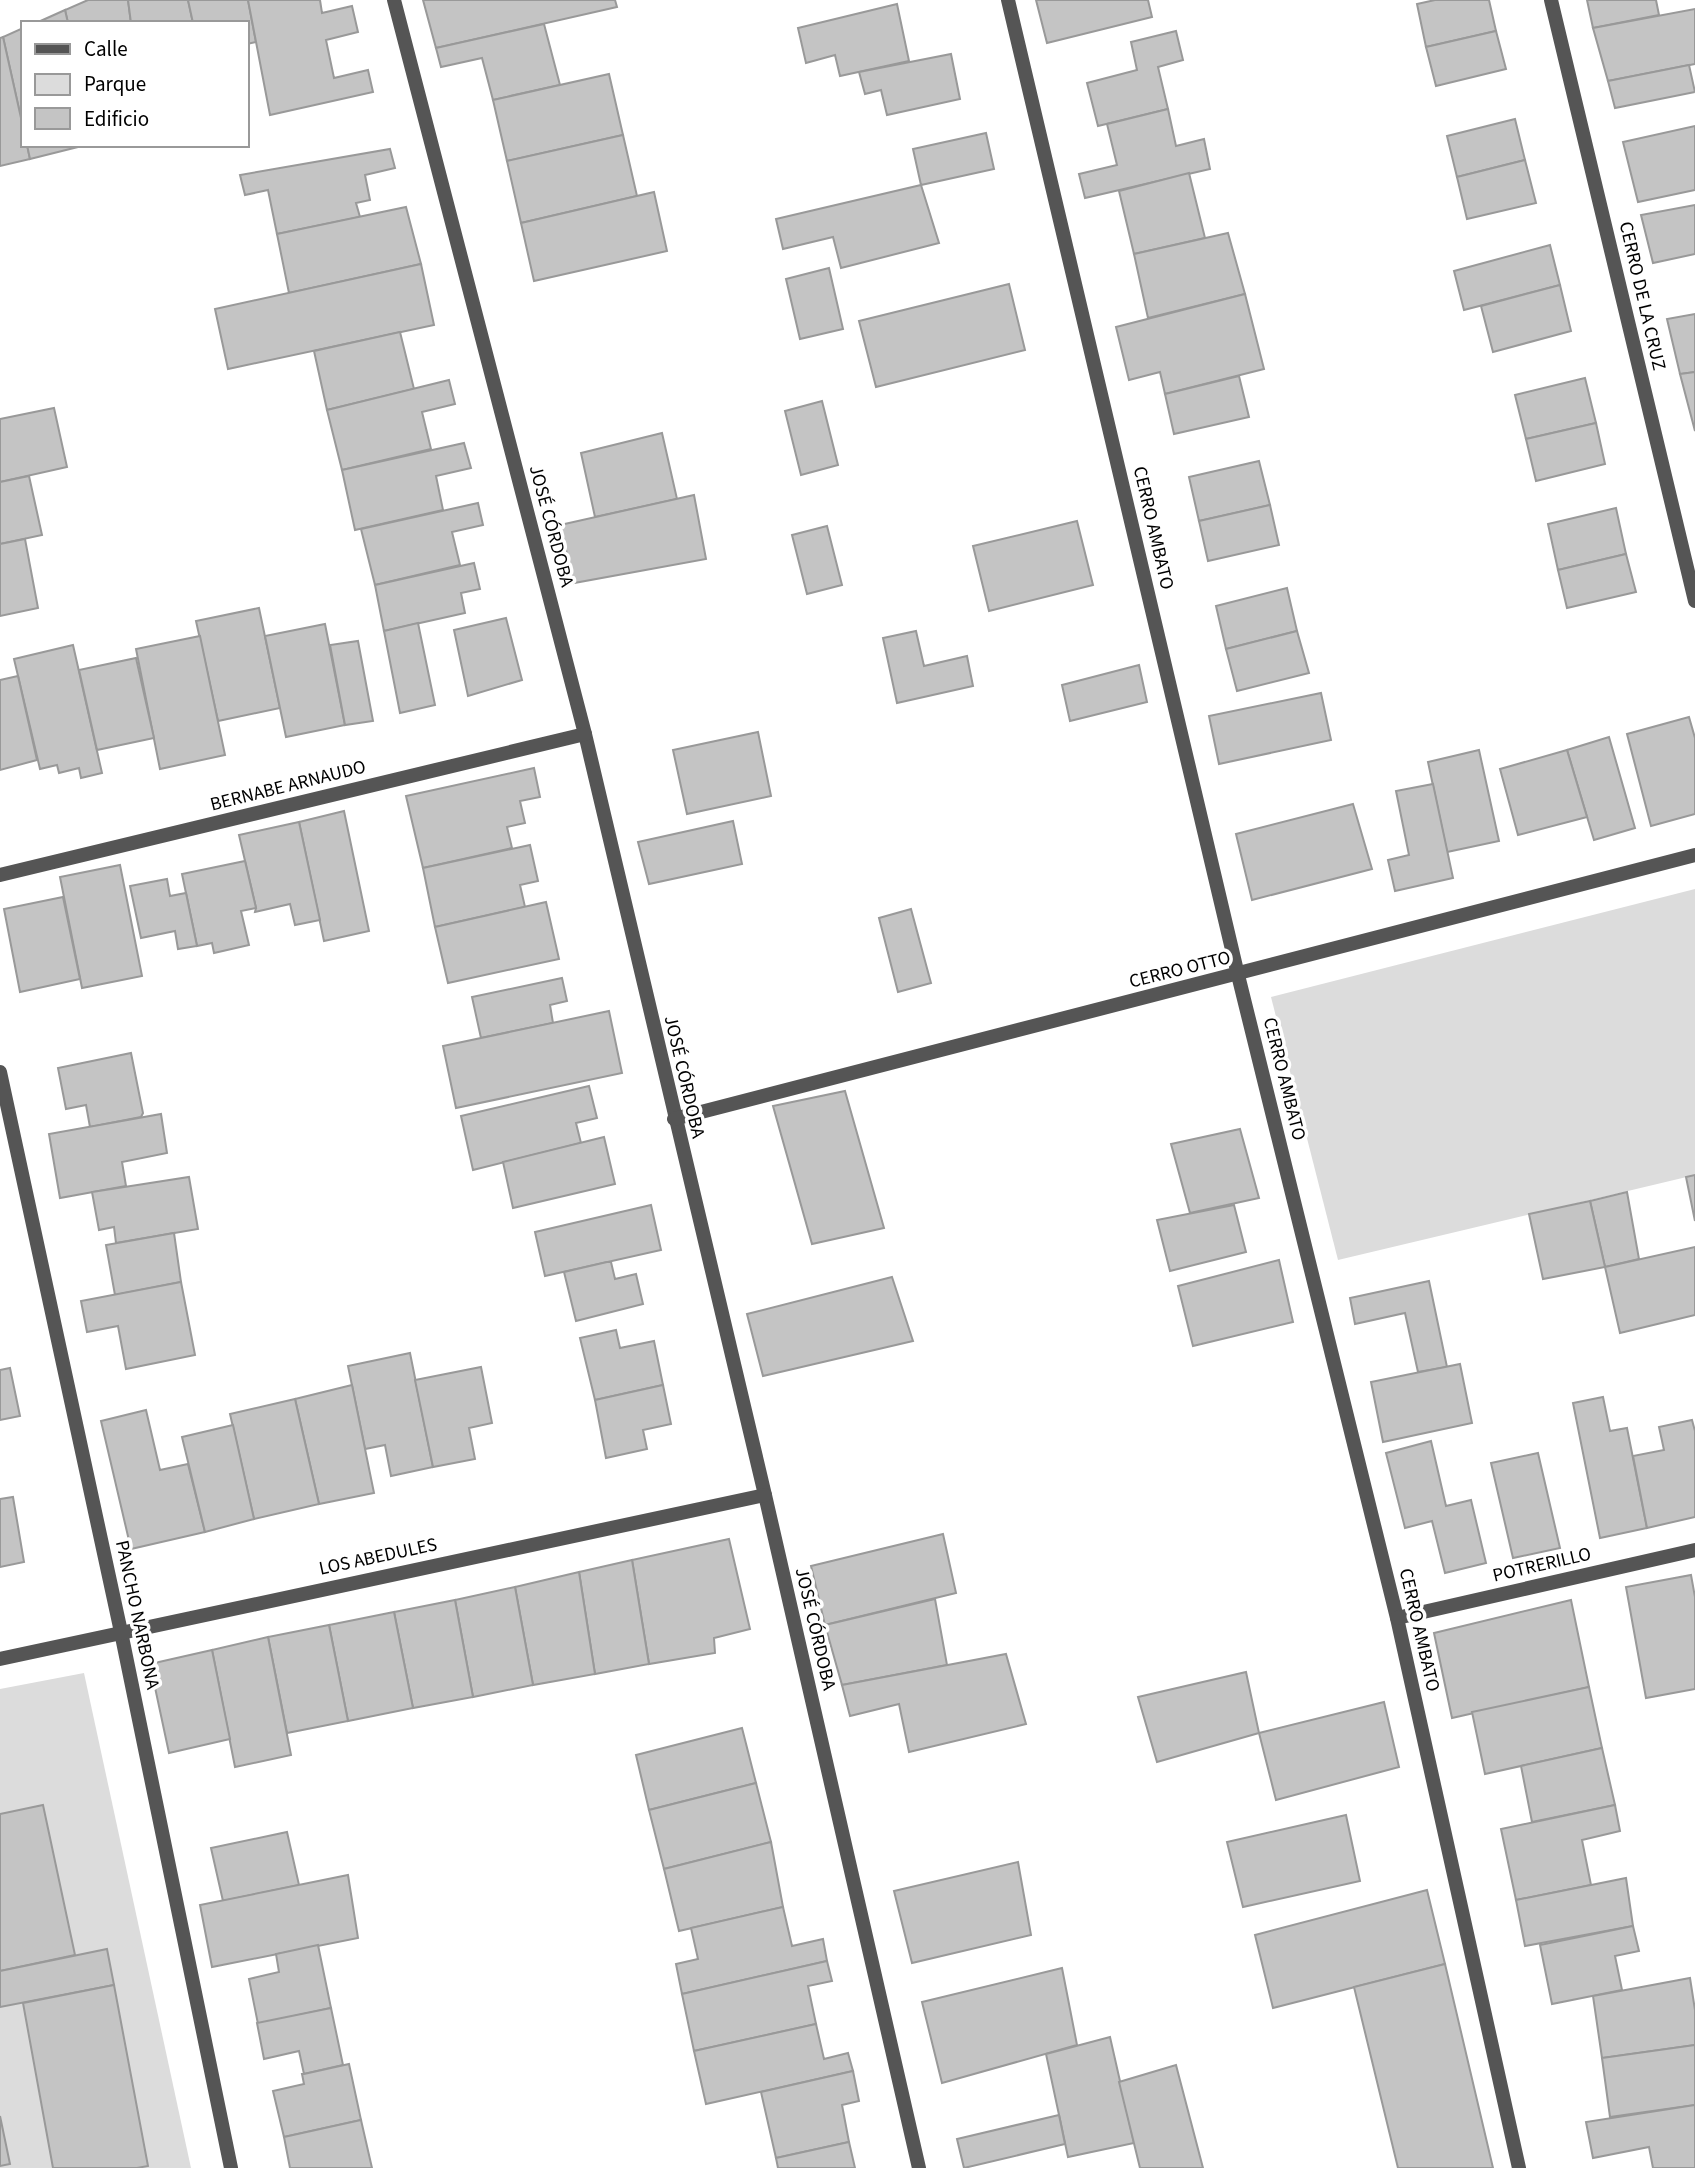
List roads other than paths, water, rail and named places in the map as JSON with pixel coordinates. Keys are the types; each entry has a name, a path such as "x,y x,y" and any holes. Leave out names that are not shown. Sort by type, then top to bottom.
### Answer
{"street":[{"name":"JOSÉ CÓRDOBA","path":"394,0 585,734 765,1495 919,2168"},
{"name":"CERRO AMBATO","path":"1009,0 1238,975 1397,1618 1519,2168"},
{"name":"CERRO DE LA CRUZ","path":"1551,0 1695,601"},
{"name":"BERNABE ARNAUDO","path":"0,875 585,734"},
{"name":"CERRO OTTO","path":"674,1119 1695,855"},
{"name":"PANCHO NARBONA","path":"0,1072 121,1632 231,2168"},
{"name":"LOS ABEDULES","path":"0,1659 765,1495"},
{"name":"POTRERILLO","path":"1397,1618 1695,1550"}]}
